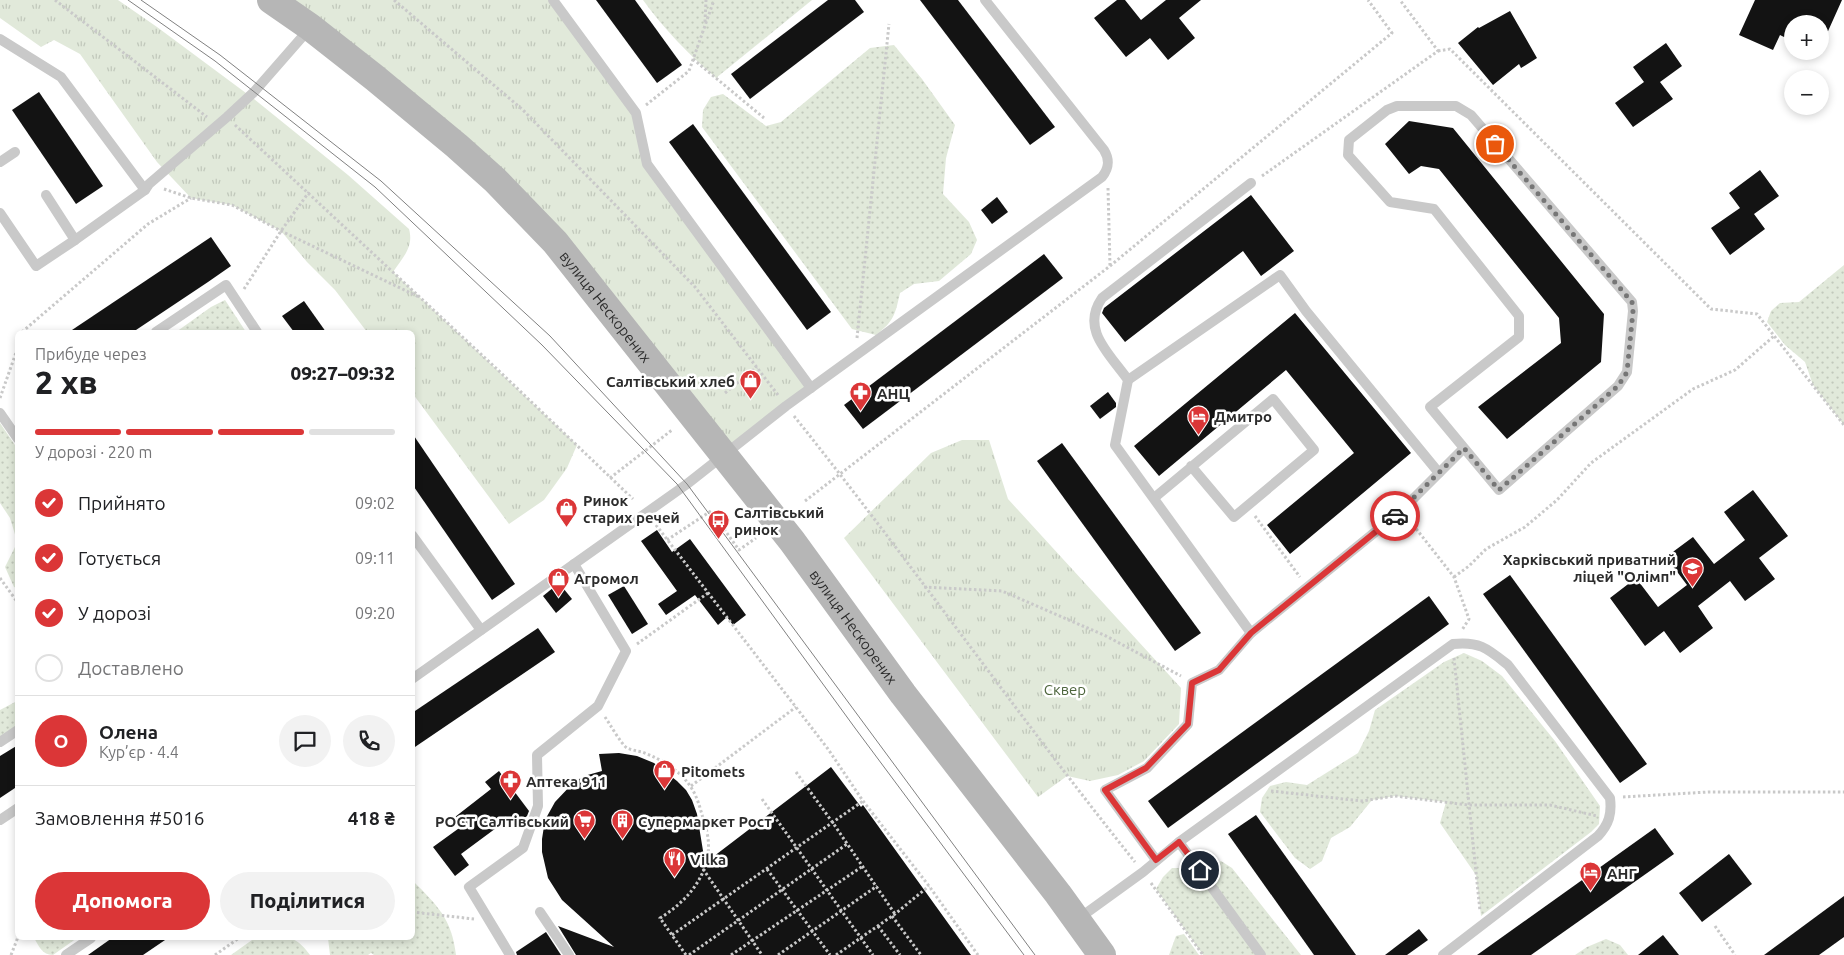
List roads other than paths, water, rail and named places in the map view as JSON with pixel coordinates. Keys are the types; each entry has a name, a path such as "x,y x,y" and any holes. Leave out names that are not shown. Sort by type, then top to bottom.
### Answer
{"main road":[{"name":"вулиця Нескорених","path":"271,0 310,27 375,78 457,146 556,242 792,541 903,694 1102,955"}],"lane":[{"path":"553,0 636,113 647,164 811,388"},
{"path":"415,677 687,484 786,406 1102,177 1108,167 1107,155 1104,150 985,0"},
{"path":"0,214 36,266 147,187 227,118 260,86 310,27"},
{"path":"0,39 62,77 147,187"},
{"path":"1397,106 1456,106 1470,115 1632,302 1633,311 1627,372 1618,386 1499,490 1464,448 1430,407 1519,336 1519,316 1434,209 1390,202 1348,155 1349,140 1387,110 1397,106"},
{"path":"0,162 15,152"},
{"path":"1128,380 1096,336 1093,321 1096,306 1102,298 1251,183"},
{"path":"46,195 75,240"},
{"path":"1251,633 1115,445 1128,380 1280,275 1306,311 1439,473"},
{"path":"159,330 226,285 256,330"},
{"path":"1154,498 1191,466 1273,399 1314,450 1234,517 1191,466"},
{"path":"0,413 15,435"},
{"path":"1156,860 1105,790 1146,768 1188,724 1192,683 1219,670 1251,633 1401,511 1464,448"},
{"path":"415,539 481,630"},
{"path":"510,955 470,886 523,848 538,806 537,755 598,706 626,651 574,564"},
{"path":"1077,920 1143,872 1179,842 1453,644 1468,642 1486,648 1508,664 1610,798 1611,808 1610,819 1598,836 1443,955"},
{"path":"0,742 15,732"},
{"path":"0,820 15,810"},
{"path":"1179,842 1261,955"},
{"path":"540,912 569,955"},
{"path":"66,955 88,940"}],"tram line":[{"path":"128,0 215,61 375,187 542,345 677,484 1024,955"},
{"path":"141,0 220,55 381,181 550,336 687,484 1035,955"}],"place":[{"name":"Салтівський хлеб","path":"751,400"},
{"name":"АНЦ","path":"861,412"},
{"name":"Дмитро","path":"1198,435"},
{"name":"Ринок старих речей","path":"567,528"},
{"name":"Салтівський ринок","path":"718,540"},
{"name":"Харківський приватний ліцей \"Олімп\"","path":"1692,587"},
{"name":"Агромол","path":"558,597"},
{"name":"Pitomets","path":"665,790"},
{"name":"Аптека 911","path":"510,800"},
{"name":"РОСТ Салтівський","path":"585,840"},
{"name":"Супермаркет Рост","path":"622,840"},
{"name":"Vilka","path":"674,878"},
{"name":"АНГ","path":"1591,892"}],"park label":[{"name":"Сквер","path":"1065,689"}]}
